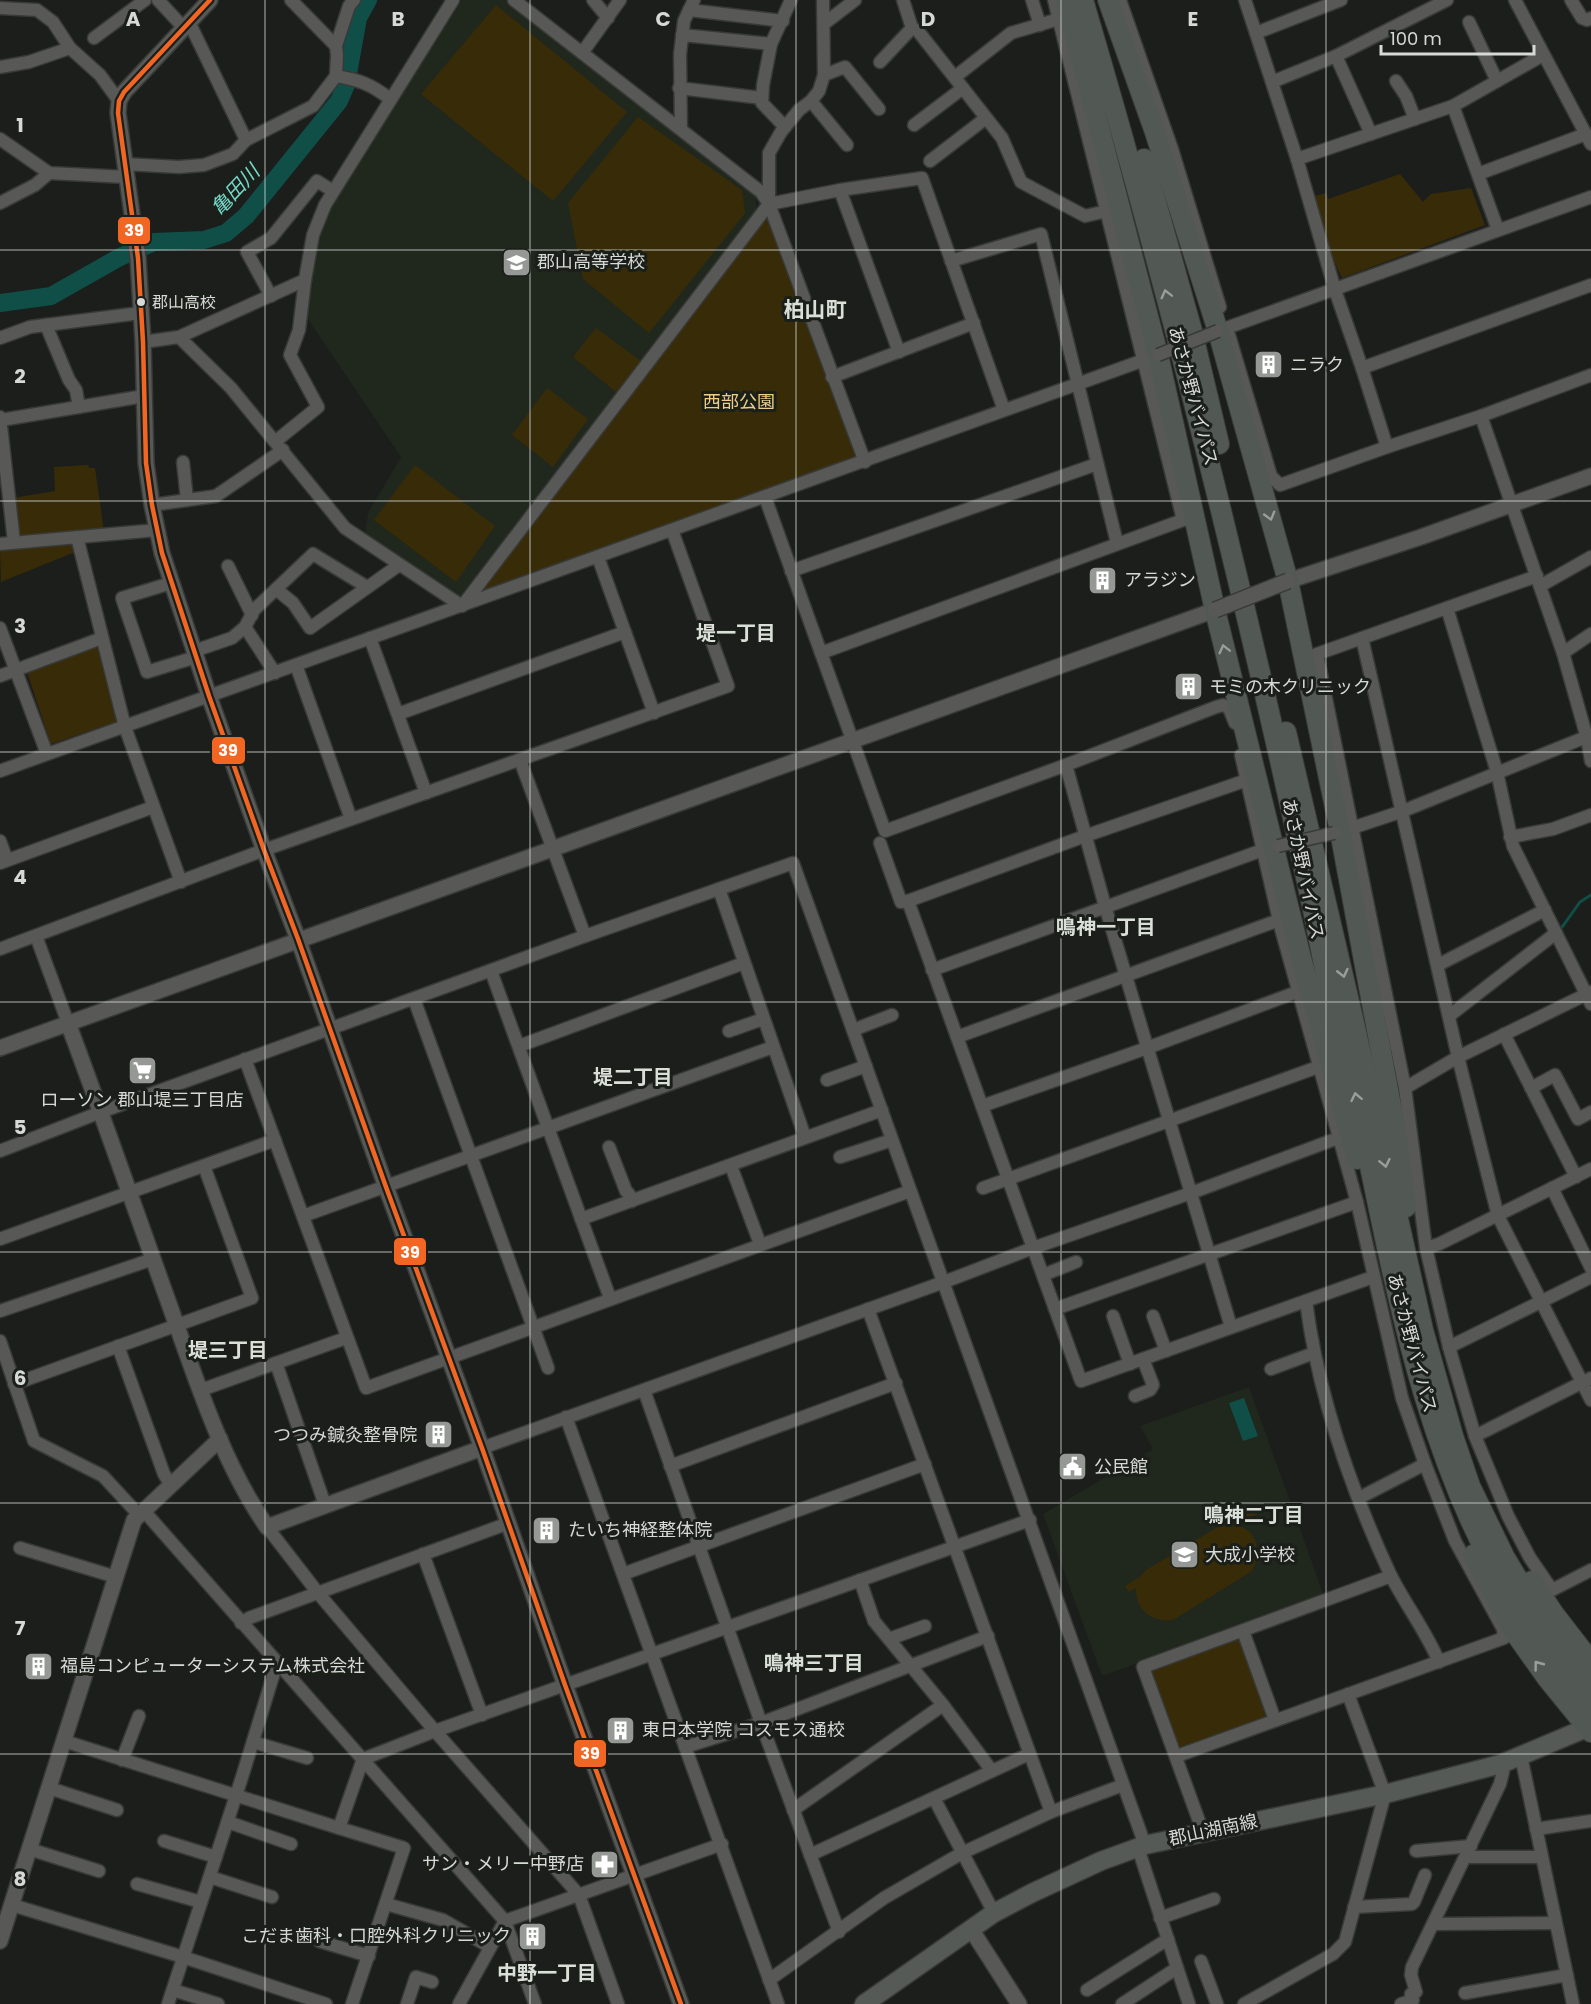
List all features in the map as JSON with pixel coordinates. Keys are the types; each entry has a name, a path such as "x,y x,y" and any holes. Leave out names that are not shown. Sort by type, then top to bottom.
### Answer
{"highway":[{"path":"1066,0 1272,847 1318,1025 1368,1199 1383,1275"},
{"name":"あさか野バイパス","path":"1083,0 1159,266 1235,564 1309,891 1334,1013 1352,1077 1383,1275 1399,1302 1420,1382 1458,1492 1492,1564 1519,1611 1591,1686"},
{"name":"あさか野バイパス","path":"1097,0 1192,331 1437,1384 1470,1486 1487,1522 1531,1604 1548,1642 1591,1708"},
{"path":"1108,0 1222,330 1288,581 1342,831 1397,1138 1423,1330"},
{"path":"1399,1302 1413,1393 1435,1470 1451,1509 1479,1568 1514,1630 1548,1678 1590,1728"},
{"path":"1437,1384 1497,1515 1524,1567 1554,1614 1591,1662"}],"main road":[{"name":"郡山湖南線","path":"864,2004 994,1913 1091,1866 1142,1846 1385,1794 1501,1764 1590,1728"}],"street":[{"path":"94,38 146,0"},
{"path":"158,0 186,25 246,140"},
{"path":"210,0 124,92 119,101 118,113 125,170 136,235 143,342 146,463 157,530 171,583 209,696 483,1448 681,2004"},
{"path":"291,0 336,46"},
{"path":"0,139 49,173 204,165 233,154 246,140 313,106 336,76 338,56 336,46 354,0"},
{"path":"152,505 216,496 279,446 318,407 290,355 298,330 313,235 333,191 453,0"},
{"path":"514,0 761,192 769,204 865,462"},
{"path":"593,0 608,18"},
{"path":"582,53 620,0"},
{"path":"785,128 762,103 762,98 771,44 791,0"},
{"path":"462,606 769,204 769,153 799,110 819,91 824,75 823,0"},
{"path":"825,23 855,0"},
{"path":"903,0 912,28 918,31 1002,138 1021,182 1085,216 1107,211"},
{"path":"1032,0 1040,25"},
{"path":"821,653 1183,520 1151,357 1107,211 1054,0"},
{"path":"1120,0 1172,149 1222,330 1271,476 1276,483 1284,485 1591,375"},
{"path":"1245,0 1297,159 1335,290 1387,447"},
{"path":"1256,33 1341,0"},
{"path":"1272,82 1336,56 1447,0"},
{"path":"1478,174 1588,139 1515,0"},
{"path":"1571,0 1582,18 1587,20 1591,18"},
{"path":"681,129 682,35 684,21 692,5 783,21"},
{"path":"0,8 37,10 53,22 70,48 100,75 119,101"},
{"path":"955,77 1011,33 1059,19"},
{"path":"1469,22 1497,81"},
{"path":"880,62 912,28"},
{"path":"682,35 771,44"},
{"path":"0,67 29,62 70,48"},
{"path":"1297,159 1453,106 1543,55"},
{"path":"1336,56 1371,134"},
{"path":"824,75 845,67 879,110"},
{"path":"336,76 356,79 374,86 390,99"},
{"path":"1396,81 1406,96 1414,119"},
{"path":"680,88 762,98"},
{"path":"914,125 963,88"},
{"path":"811,101 848,145"},
{"path":"1453,106 1498,230"},
{"path":"930,161 986,118"},
{"path":"0,203 36,185 49,173"},
{"path":"769,204 840,190 922,178 1004,410"},
{"path":"271,296 247,252 271,238 316,181 333,191"},
{"path":"840,190 899,352"},
{"path":"0,771 865,462 1591,197"},
{"path":"951,261 1041,234 1117,543"},
{"path":"143,342 179,337 305,280"},
{"path":"1362,368 1591,285"},
{"path":"0,338 30,327 140,313"},
{"path":"832,377 974,323"},
{"path":"46,325 69,380 76,390 79,407"},
{"path":"179,337 231,388 345,528 462,606"},
{"path":"15,542 3,463 1,418 144,396"},
{"path":"1481,416 1563,653 1589,737 1591,761"},
{"path":"183,462 188,500"},
{"path":"791,571 1097,464"},
{"path":"0,1048 1215,610 1288,581 1421,537 1591,476"},
{"path":"765,497 885,831 1223,705 1229,708 1234,718 1246,780 1272,847 1279,920 1297,992 1357,1202 1383,1275 1402,1398 1455,1541 1503,1629 1504,1638 1177,1756"},
{"path":"0,544 157,530"},
{"path":"0,949 264,850 728,686 672,530"},
{"path":"77,537 125,727 181,882"},
{"path":"171,583 122,598 147,672 232,638 245,627 252,615 276,589 313,554 367,587"},
{"path":"598,557 654,712"},
{"path":"1591,557 1538,581 1447,608 1317,654 1342,831 1405,1088 1426,1248 1449,1347 1475,1436 1508,1516 1530,1558 1552,1590 1591,1570"},
{"path":"276,589 293,603 310,628 399,565"},
{"path":"228,566 252,615"},
{"path":"1405,1088 1458,1057 1504,1034 1589,997 1518,858 1510,837 1497,772 1447,608"},
{"path":"245,627 275,673"},
{"path":"0,628 47,754"},
{"path":"398,714 625,632"},
{"path":"1563,653 1591,634"},
{"path":"0,676 102,638"},
{"path":"370,638 426,793"},
{"path":"1362,638 1458,1057 1498,1216 1542,1302 1587,1380 1591,1400"},
{"path":"296,665 351,819"},
{"path":"932,970 1272,847 1342,831 1403,811 1589,737"},
{"path":"520,760 585,936"},
{"path":"1066,765 1105,906 1231,1327"},
{"path":"880,843 901,902 908,901 1246,780"},
{"path":"0,841 4,862 153,807"},
{"path":"1510,837 1553,829 1591,816"},
{"path":"0,1151 245,1059 793,863 1123,1785 1142,1846 1160,1918 1189,2004"},
{"path":"719,889 805,1137"},
{"path":"908,901 1081,1381 1383,1275"},
{"path":"1438,965 1545,910"},
{"path":"957,1037 1279,920"},
{"path":"1449,1016 1556,933"},
{"path":"36,936 201,1390 220,1439 257,1513 318,1593 579,1895 618,2004"},
{"path":"519,1046 744,963"},
{"path":"491,971 610,1298"},
{"path":"982,1106 1297,992"},
{"path":"414,999 548,1368"},
{"path":"853,1030 892,1015"},
{"path":"729,1031 763,1019"},
{"path":"1504,1034 1576,1177"},
{"path":"303,1216 773,1047"},
{"path":"245,1059 366,1388 910,1191"},
{"path":"827,1080 866,1066"},
{"path":"983,1188 1318,1067"},
{"path":"1531,1088 1556,1075 1578,1119 1591,1112"},
{"path":"581,1219 882,1110"},
{"path":"267,1527 1338,1138"},
{"path":"0,1239 274,1140"},
{"path":"840,1158 892,1140"},
{"path":"609,1147 632,1201"},
{"path":"14,1384 252,1298 204,1166"},
{"path":"732,1166 760,1244"},
{"path":"1426,1248 1439,1245 1591,1169"},
{"path":"1552,1188 1591,1268"},
{"path":"1055,1309 1357,1202"},
{"path":"0,1311 153,1259"},
{"path":"1043,1275 1076,1262"},
{"path":"1449,1347 1591,1277"},
{"path":"1306,1301 1314,1353 1329,1413 1359,1498 1391,1576 1439,1662"},
{"path":"868,1309 1051,1812"},
{"path":"1113,1316 1130,1364"},
{"path":"1153,1316 1166,1351"},
{"path":"201,1390 346,1338"},
{"path":"0,1341 33,1441 102,1476 141,1513 363,1759 505,1921 535,2004"},
{"path":"118,1346 164,1474 171,1485"},
{"path":"1271,1369 1314,1353"},
{"path":"1135,1396 1150,1390 1153,1385 1143,1359"},
{"path":"276,1363 325,1505"},
{"path":"1475,1436 1587,1380"},
{"path":"670,1466 896,1383"},
{"path":"644,1390 838,1932"},
{"path":"567,1417 778,2004"},
{"path":"0,1941 134,1520 220,1439"},
{"path":"623,1574 926,1464"},
{"path":"1359,1498 1425,1464"},
{"path":"339,1828 363,1759 566,1684 1030,1520"},
{"path":"241,1623 249,1618 509,1523"},
{"path":"20,1548 116,1577"},
{"path":"423,1554 482,1715"},
{"path":"1203,1832 1143,1667 1391,1576"},
{"path":"860,1580 874,1621 912,1665 992,1771"},
{"path":"889,1639 925,1626"},
{"path":"1244,1631 1275,1720"},
{"path":"684,1747 762,1723 988,1636"},
{"path":"168,2004 277,1663"},
{"path":"1244,2004 1333,1954 1345,1942 1385,1794 1348,1694"},
{"path":"793,1810 943,1705"},
{"path":"122,1760 139,1716"},
{"path":"64,1741 404,1848 352,2004"},
{"path":"253,1742 307,1758"},
{"path":"810,1855 1029,1754"},
{"path":"1521,1756 1573,2004"},
{"path":"1409,2003 1411,1994 1416,1992 1411,1975 1412,1967 1500,1784 1503,1772 1501,1764"},
{"path":"770,1980 884,1898 962,1853 1051,1812 1123,1785"},
{"path":"49,1788 117,1810"},
{"path":"934,1798 994,1913"},
{"path":"1536,1829 1591,1821"},
{"path":"228,1822 291,1844"},
{"path":"164,1841 216,1857"},
{"path":"459,2004 505,1921 722,1844"},
{"path":"29,1849 99,1871"},
{"path":"1416,1851 1469,1851 1542,1857"},
{"path":"1354,1907 1412,1904 1425,1875"},
{"path":"210,1877 272,1897"},
{"path":"137,1884 201,1902"},
{"path":"1160,1918 1214,1899"},
{"path":"386,1904 442,1920 490,1947"},
{"path":"12,1905 183,1957 326,2004"},
{"path":"1434,1924 1555,1923"},
{"path":"971,1929 1019,2004"},
{"path":"1087,1990 1168,1940"},
{"path":"319,1941 369,1956"},
{"path":"1201,1960 1217,2004"},
{"path":"1122,2004 1177,1968"},
{"path":"1465,1993 1567,1975"},
{"path":"408,2004 416,1977 432,1982"},
{"path":"173,1990 218,2004"}],"shaded area":[{"name":"郡山高等学校","path":"462,0 506,0 755,193 757,212 461,596 456,595 365,535 368,513 401,457 303,312 326,213"},
{"name":"大成小学校","path":"1249,1387 1324,1596 1102,1676 1043,1514 1153,1449 1140,1426"}],"green space":[{"path":"496,5 627,112 553,201 421,94"},
{"path":"638,117 742,190 745,213 649,333 583,279 568,203"},
{"path":"1400,174 1423,202 1431,194 1471,188 1485,225 1342,278 1325,238 1320,213 1316,213 1311,197 1326,193 1328,199"},
{"name":"西部公園","path":"768,212 859,458 477,594"},
{"path":"596,328 641,361 616,392 573,357"},
{"path":"547,388 588,419 553,467 512,435"},
{"path":"88,465 89,468 95,468 104,532 19,536 16,533 13,498 55,491 54,467"},
{"path":"415,465 495,526 456,582 374,520"},
{"path":"73,543 75,552 1,582 0,549"},
{"path":"97,647 118,721 51,744 27,672"},
{"path":"1255,1507 1258,1513 1239,1525 1250,1532 1256,1542 1257,1560 1252,1571 1173,1620 1151,1617 1141,1608 1136,1596 1136,1588 1129,1592 1125,1586 1146,1570"},
{"path":"1237,1638 1241,1640 1269,1714 1266,1719 1183,1749 1179,1747 1152,1673 1153,1668"}],"water":[{"path":"1244,1398 1258,1436 1243,1441 1229,1403"}],"waterway":[{"name":"亀田川","path":"0,303 51,296 120,257 154,242 204,240 226,233 246,216 339,101 346,85 358,18 368,0"},
{"path":"1560,930 1580,902 1591,895"}],"transit line":[{"name":"39","path":"210,0 124,92 119,101 118,113 138,258 146,463 162,553 209,696 264,850 681,2004"}],"place":[{"name":"郡山高等学校","path":"516,262"},
{"name":"郡山高校","path":"141,302"},
{"name":"ニラク","path":"1269,365"},
{"name":"アラジン","path":"1103,580"},
{"name":"モミの木クリニック","path":"1188,687"},
{"name":"ローソン 郡山堤三丁目店","path":"142,1071"},
{"name":"つつみ鍼灸整骨院","path":"438,1435"},
{"name":"公民館","path":"1073,1467"},
{"name":"たいち神経整体院","path":"547,1530"},
{"name":"大成小学校","path":"1184,1555"},
{"name":"福島コンピューターシステム株式会社","path":"39,1666"},
{"name":"東日本学院 コスモス通校","path":"621,1730"},
{"name":"サン・メリー中野店","path":"605,1864"},
{"name":"こだま歯科・口腔外科クリニック","path":"532,1936"}],"district":[{"name":"柏山町","path":"815,310"},
{"name":"堤一丁目","path":"736,633"},
{"name":"鳴神一丁目","path":"1106,927"},
{"name":"堤二丁目","path":"633,1077"},
{"name":"堤三丁目","path":"228,1350"},
{"name":"鳴神二丁目","path":"1254,1515"},
{"name":"鳴神三丁目","path":"814,1663"},
{"name":"中野一丁目","path":"547,1973"}]}
